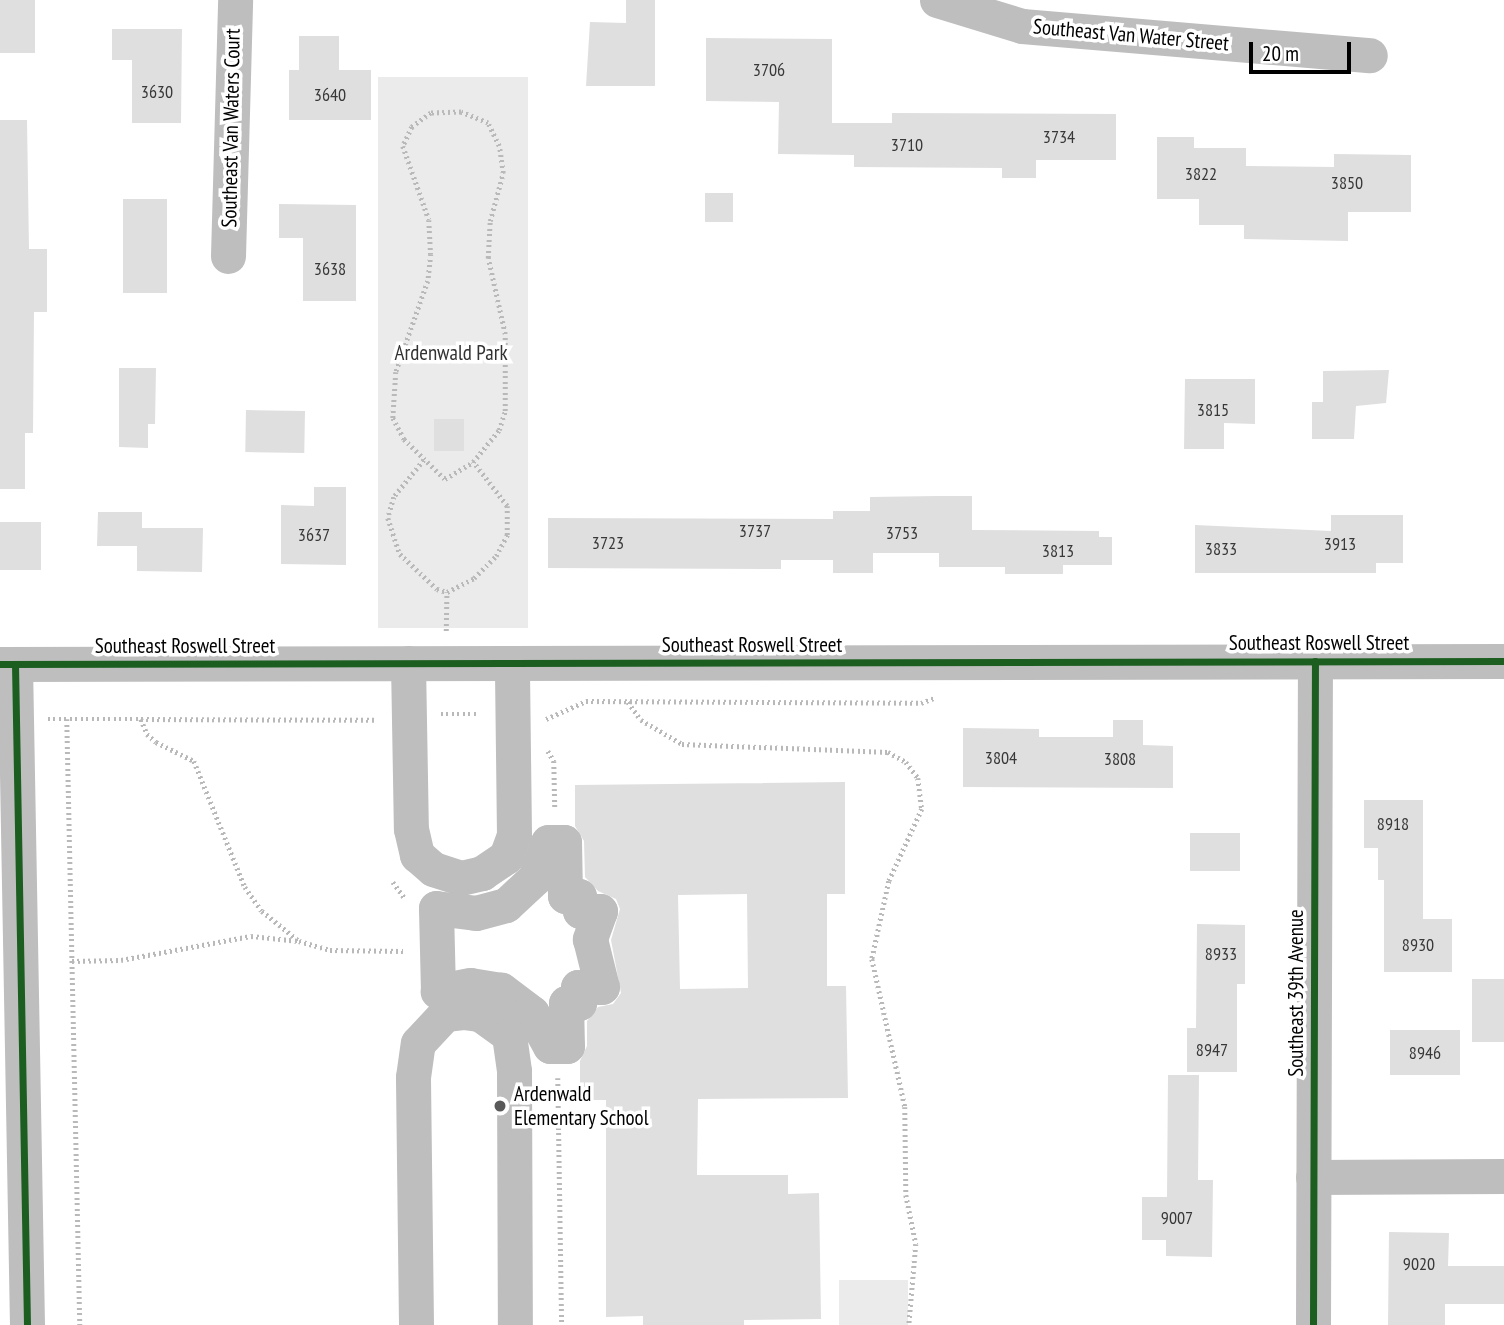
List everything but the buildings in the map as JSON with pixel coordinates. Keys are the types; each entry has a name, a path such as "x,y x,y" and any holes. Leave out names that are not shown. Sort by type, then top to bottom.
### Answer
{"street":[{"name":"Southeast Van Waters Court","path":"228,257 235,0"},
{"name":"Southeast Van Water Street","path":"937,0 1022,26 1370,55"},
{"name":"Southeast 39th Avenue","path":"1313,1325 1315,661"},
{"name":"Southeast Roswell Street","path":"7,664 1504,661"},
{"path":"408,663 392,717 417,855 433,869 461,878 482,873 506,857 514,835 532,722 512,663"},
{"path":"7,664 15,718 9,1073 27,1325"},
{"path":"548,842 556,842 564,842 565,896 579,896 580,911 600,911 590,939 602,987 578,988 579,1003 566,1003 567,1046 550,1046 542,1025 523,1003 501,990 470,985 438,991 436,908 476,914 517,898 535,878 548,842"},
{"path":"416,1325 415,1066 418,1044 444,1014 463,1012 480,1013 509,1035 514,1071 515,1325"},
{"path":"1314,1177 1504,1176"}],"path":[{"path":"461,112 488,123 499,146 503,173 490,221 488,258 505,334 505,411 499,430 473,462 445,479 424,460 393,418 396,372 428,281 431,254 429,220 403,146 412,127 431,113 461,112"},
{"path":"424,460 394,497 388,518 400,554 429,583 447,592"},
{"path":"447,592 474,578 496,556 507,535 507,506 473,462"},
{"path":"445,663 447,592"},
{"path":"15,718 392,717 532,722 575,703 921,703 933,699 945,684 944,662"},
{"path":"628,702 641,720 682,744 888,752 906,762 918,778 922,809 888,881 872,959 905,1107 906,1195 916,1244 909,1325"},
{"path":"376,733 392,717"},
{"path":"67,719 80,1325"},
{"path":"141,719 146,734 200,768 226,850 245,887 262,911 299,941"},
{"path":"542,744 554,761 556,842"},
{"path":"387,872 437,934"},
{"path":"72,961 121,960 251,936 299,941 330,950 437,934"},
{"path":"557,1046 562,1325"}],"green space":[{"name":"Ardenwald Park","path":"378,77 528,77 528,628 378,628"},
{"path":"839,1280 908,1280 908,1325 839,1325"}],"cycle path":[{"path":"1313,1325 1315,661"},
{"path":"0,664 1504,661"},
{"path":"15,664 27,1325"}],"place":[{"name":"Ardenwald Elementary School","path":"500,1106"}]}
